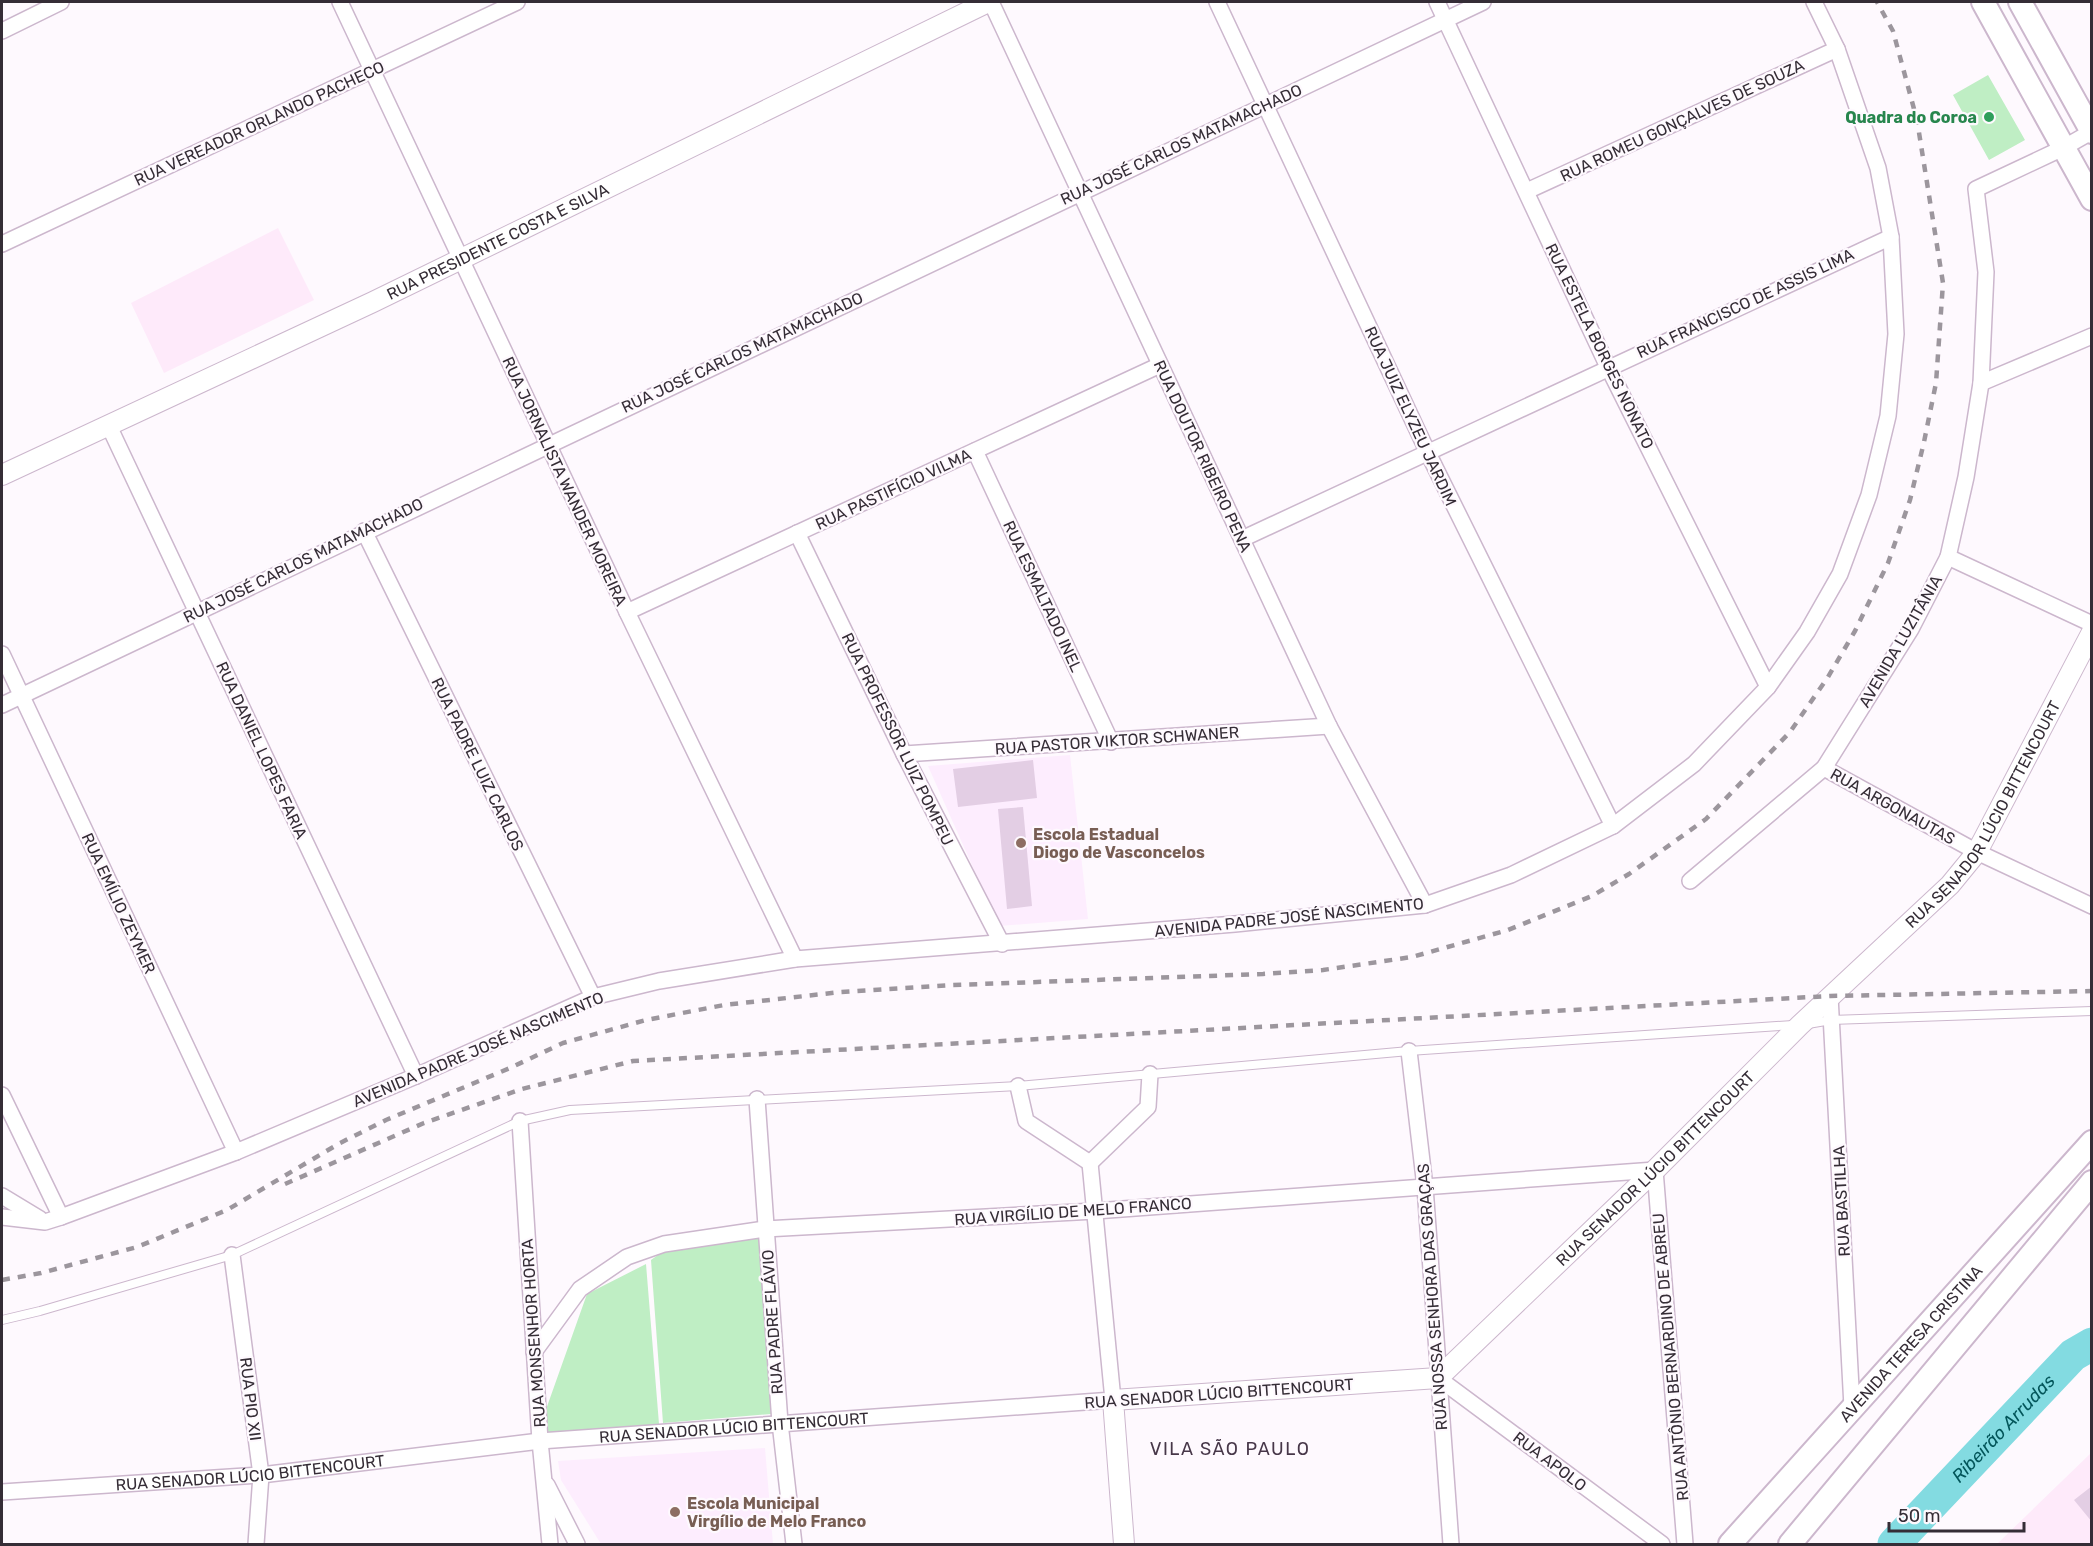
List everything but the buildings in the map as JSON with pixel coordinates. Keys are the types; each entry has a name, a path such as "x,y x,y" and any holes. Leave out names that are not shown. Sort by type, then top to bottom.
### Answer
{"main road":[{"path":"1983,2 2091,199"},
{"path":"2020,2 2091,132"},
{"name":"AVENIDA TERESA CRISTINA","path":"1730,1545 2091,1142"},
{"name":"AVENIDA TERESA CRISTINA","path":"1790,1545 2091,1182"}],"street":[{"path":"2,31 61,2"},
{"name":"RUA JORNALISTA WANDER MOREIRA","path":"340,2 627,612 795,959"},
{"name":"RUA VEREADOR ORLANDO PACHECO","path":"2,244 517,2"},
{"name":"RUA DOUTOR RIBEIRO PENA","path":"990,2 1329,726 1425,905"},
{"name":"RUA PRESIDENTE COSTA E SILVA","path":"2,475 373,302 990,2"},
{"name":"RUA JUIZ ELYZEU JARDIM","path":"1217,2 1428,453 1613,826"},
{"name":"RUA ESTELA BORGES NONATO","path":"1437,2 1608,367 1768,687"},
{"name":"RUA JOSÉ CARLOS MATAMACHADO","path":"2,705 364,531 1483,2"},
{"name":"AVENIDA PADRE JOSÉ NASCIMENTO","path":"45,1222 236,1152 416,1076 593,997 659,981 795,959 1002,944 1425,905 1511,875 1613,826 1694,764 1768,687 1807,632 1840,574 1869,495 1888,416 1896,334 1891,237 1878,168 1837,49 1814,2"},
{"name":"RUA ROMEU GONÇALVES DE SOUZA","path":"1527,191 1837,49"},
{"path":"2063,148 2091,132"},
{"name":"AVENIDA LUZITÂNIA","path":"1690,881 1824,768 1911,629 1948,557 1966,477 1981,383 1986,272 1976,189 2063,148"},
{"name":"RUA FRANCISCO DE ASSIS LIMA","path":"1242,539 1891,237"},
{"path":"1981,383 2091,336"},
{"name":"RUA PASTIFÍCIO VILMA","path":"627,612 1160,365"},
{"name":"RUA DANIEL LOPES FARIA","path":"108,424 416,1076"},
{"name":"RUA ESMALTADO INEL","path":"975,451 1111,742"},
{"name":"RUA PADRE LUIZ CARLOS","path":"364,531 593,997"},
{"name":"RUA PROFESSOR LUIZ POMPEU","path":"797,533 904,754 1002,944"},
{"path":"1948,557 2091,624"},
{"name":"RUA SENADOR LÚCIO BITTENCOURT","path":"2,1492 261,1475 540,1442 780,1423 1438,1378 1655,1170 1830,996 1950,885 1977,852 2091,632"},
{"name":"RUA EMÍLIO ZEYMER","path":"2,654 236,1152"},
{"name":"RUA PASTOR VIKTOR SCHWANER","path":"904,754 1329,726"},
{"name":"RUA ARGONAUTAS","path":"1824,768 1977,852 2091,906"},
{"name":"RUA BASTILHA","path":"1830,996 1852,1407"},
{"name":"RUA NOSSA SENHORA DAS GRAÇAS","path":"1409,1051 1425,1187 1451,1545"},
{"path":"1090,1163 1148,1107 1150,1074"},
{"path":"1018,1086 1026,1121 1090,1163"},
{"path":"2,1095 61,1217"},
{"name":"RUA PADRE FLÁVIO","path":"757,1099 780,1423 794,1545"},
{"name":"RUA MONSENHOR HORTA","path":"520,1121 540,1442 550,1545"},
{"path":"1090,1163 1113,1400 1124,1545"},
{"name":"RUA VIRGÍLIO DE MELO FRANCO","path":"534,1352 580,1289 627,1257 664,1244 765,1229 1095,1211 1655,1170"},
{"name":"RUA ANTÔNIO BERNARDINO DE ABREU","path":"1655,1170 1685,1545"},
{"path":"2,1196 45,1222"},
{"path":"2,1218 45,1222"},
{"name":"RUA PIO XII","path":"232,1255 261,1475 256,1545"},
{"name":"RUA APOLO","path":"1438,1378 1662,1545"},
{"path":"543,1477 577,1545"}],"lane":[{"path":"2,1320 232,1255 520,1121 570,1110 1018,1086 1409,1051 1800,1025 1831,1020 2091,1011"}],"shaded area":[{"path":"278,228 314,300 164,373 131,303"},
{"name":"Escola Estadual Diogo de Vasconcelos","path":"1070,755 1088,919 999,926 928,766"},
{"name":"Escola Municipal Virgílio de Melo Franco","path":"765,1448 773,1544 601,1544 561,1480 558,1461"},
{"path":"2091,1453 2091,1544 1997,1544"}],"green space":[{"name":"Quadra do Coroa","path":"1988,75 2025,140 1989,160 1953,95"},
{"path":"761,1237 771,1414 663,1423 651,1260 662,1252"},
{"path":"646,1264 659,1424 548,1436 544,1415 587,1294"}],"waterway":[{"name":"Ribeirão Arrudas","path":"1894,1544 2073,1355 2092,1344"}],"railway":[{"path":"2,1280 41,1273 137,1247 227,1210 340,1143 386,1120 563,1043 646,1020 724,1005 841,992 953,985 1263,974 1323,970 1412,957 1508,930 1592,896 1629,874 1706,819 1790,732 1828,677 1855,631 1888,563 1910,500 1936,383 1943,283 1917,120 1893,31 1877,2"},
{"path":"285,1184 424,1123 522,1089 633,1061 1830,996 2092,991"}],"place":[{"name":"Quadra do Coroa","path":"1989,117"},
{"name":"Escola Estadual Diogo de Vasconcelos","path":"1021,843"},
{"name":"Escola Municipal Virgílio de Melo Franco","path":"675,1512"}],"district":[{"name":"VILA SÃO PAULO","path":"1230,1449"}]}
